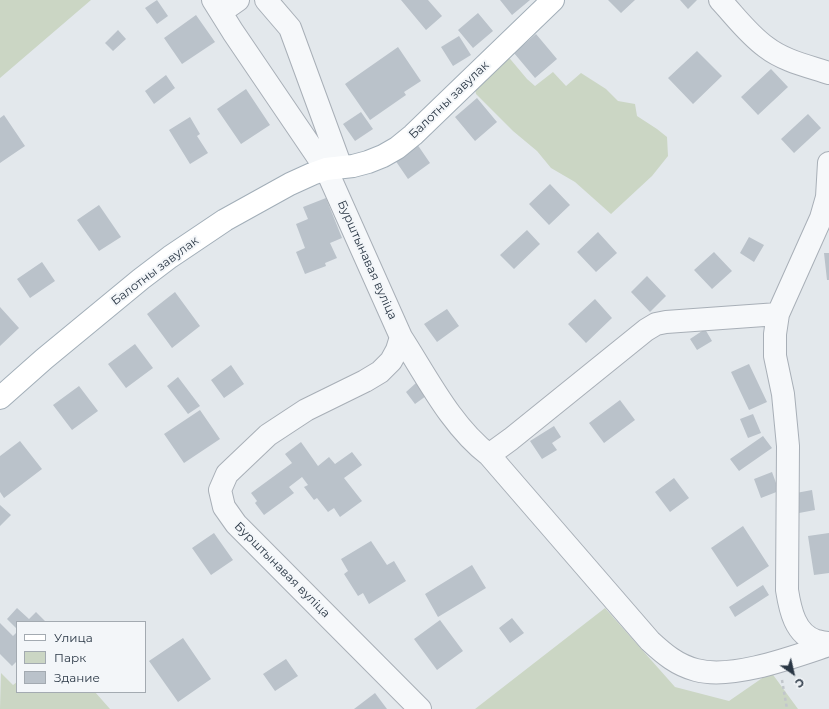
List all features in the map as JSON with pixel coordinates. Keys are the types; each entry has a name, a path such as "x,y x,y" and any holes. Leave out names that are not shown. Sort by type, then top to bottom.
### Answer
{"main road":[{"name":"Балотны завулак","path":"0,398 44,359 170,257 225,220 290,184 333,168 368,162 397,148 413,135 553,0"}],"street":[{"path":"238,0 217,6 233,32 333,168"},
{"path":"266,0 290,28 333,168"},
{"path":"720,0 751,34 767,48 787,59 829,73"},
{"path":"829,163 827,197 821,218 778,314 775,334 775,356 783,394 788,446 787,590 790,608 798,627 806,636 816,641 829,644"},
{"name":"Бурштынавая вуліца","path":"333,168 402,337 391,361 380,372 306,410 268,435 227,474 220,490 224,507 236,524 420,709"},
{"path":"489,455 646,330 656,324 778,314"},
{"path":"402,337 449,412 474,443 489,455 650,641 666,655 680,664 696,670 714,673 730,672 779,661 829,644"}],"path":[{"path":"779,661 787,709"}],"green space":[{"path":"0,0 91,0 0,78"},
{"path":"506,54 527,79 535,86 553,72 566,86 581,73 606,89 618,101 635,104 637,116 667,137 668,156 652,176 611,214 575,182 551,168 537,151 513,131 476,94 474,84"},
{"path":"605,608 675,687 729,701 771,672 798,709 475,709"},
{"path":"1,673 13,685 16,683 16,693 96,693 110,709 0,709"}],"building":[{"path":"157,0 168,16 157,24 145,8"},
{"path":"401,0 428,0 442,16 426,30"},
{"path":"500,0 530,0 512,15"},
{"path":"608,0 635,0 621,13"},
{"path":"680,0 697,0 688,9"},
{"path":"478,13 493,31 473,48 458,30"},
{"path":"196,15 215,42 182,64 164,38"},
{"path":"118,30 126,39 113,51 105,43"},
{"path":"536,34 557,59 535,78 514,53"},
{"path":"459,36 471,55 453,66 441,47"},
{"path":"398,47 421,81 404,92 406,95 370,120 345,84"},
{"path":"697,51 722,76 693,104 668,78"},
{"path":"771,69 788,87 758,115 741,97"},
{"path":"166,75 175,88 154,104 145,91"},
{"path":"246,89 270,125 241,144 217,109"},
{"path":"477,98 497,122 475,141 455,117"},
{"path":"361,112 373,129 355,141 343,124"},
{"path":"808,114 821,128 794,153 781,139"},
{"path":"4,115 25,146 0,163 0,118"},
{"path":"190,117 200,134 197,136 208,153 190,164 169,130"},
{"path":"417,144 430,163 408,179 395,160"},
{"path":"550,184 570,205 549,225 529,204"},
{"path":"326,198 342,238 330,243 337,258 325,263 326,266 305,274 296,252 305,248 296,224 308,219 303,207"},
{"path":"99,205 121,237 99,251 77,220"},
{"path":"527,230 540,244 514,269 500,255"},
{"path":"598,232 617,253 596,272 577,252"},
{"path":"749,237 764,245 754,262 740,253"},
{"path":"714,252 732,271 712,289 694,270"},
{"path":"824,253 829,253 829,280 827,280"},
{"path":"42,262 55,281 30,298 17,279"},
{"path":"647,276 666,296 650,312 631,292"},
{"path":"175,292 200,326 172,348 147,314"},
{"path":"595,299 612,318 586,343 568,324"},
{"path":"0,307 19,328 0,346"},
{"path":"447,309 459,326 437,342 424,324"},
{"path":"705,329 712,341 697,350 690,339"},
{"path":"135,344 153,368 126,388 108,364"},
{"path":"749,364 767,402 749,410 731,372"},
{"path":"231,365 244,384 224,398 211,380"},
{"path":"178,377 200,406 188,414 167,386"},
{"path":"416,383 426,396 415,404 406,392"},
{"path":"79,386 98,411 72,430 53,405"},
{"path":"620,400 635,420 604,443 589,423"},
{"path":"200,410 220,439 184,463 164,434"},
{"path":"753,414 761,433 748,438 740,419"},
{"path":"554,426 561,437 552,443 557,450 542,459 530,441"},
{"path":"763,436 772,448 739,471 730,459"},
{"path":"20,441 42,469 4,498 0,492 0,456"},
{"path":"301,442 318,466 329,457 335,464 352,452 362,465 344,478 362,501 340,517 334,508 328,512 317,498 314,500 304,487 308,485 302,477 289,487 294,493 264,515 255,503 257,501 251,493 292,463 285,454"},
{"path":"772,472 779,491 761,498 754,479"},
{"path":"674,478 689,498 670,512 655,492"},
{"path":"812,490 815,510 799,513 796,493"},
{"path":"0,505 11,515 0,526"},
{"path":"743,526 769,566 737,587 711,548"},
{"path":"214,533 233,560 211,575 192,548"},
{"path":"829,533 829,573 814,575 808,536"},
{"path":"371,541 387,565 394,561 406,581 369,604 363,593 358,596 344,574 348,571 341,559"},
{"path":"472,565 486,588 438,617 425,594"},
{"path":"763,585 769,595 735,617 729,607"},
{"path":"17,608 29,619 36,612 45,621 16,621 16,628 7,619"},
{"path":"512,618 524,633 510,643 499,628"},
{"path":"440,620 463,651 437,670 414,639"},
{"path":"0,623 13,636 16,633 16,662 12,666 0,654"},
{"path":"183,638 211,679 178,702 149,661"},
{"path":"286,659 298,676 275,691 263,674"},
{"path":"375,693 387,709 354,709"}]}
